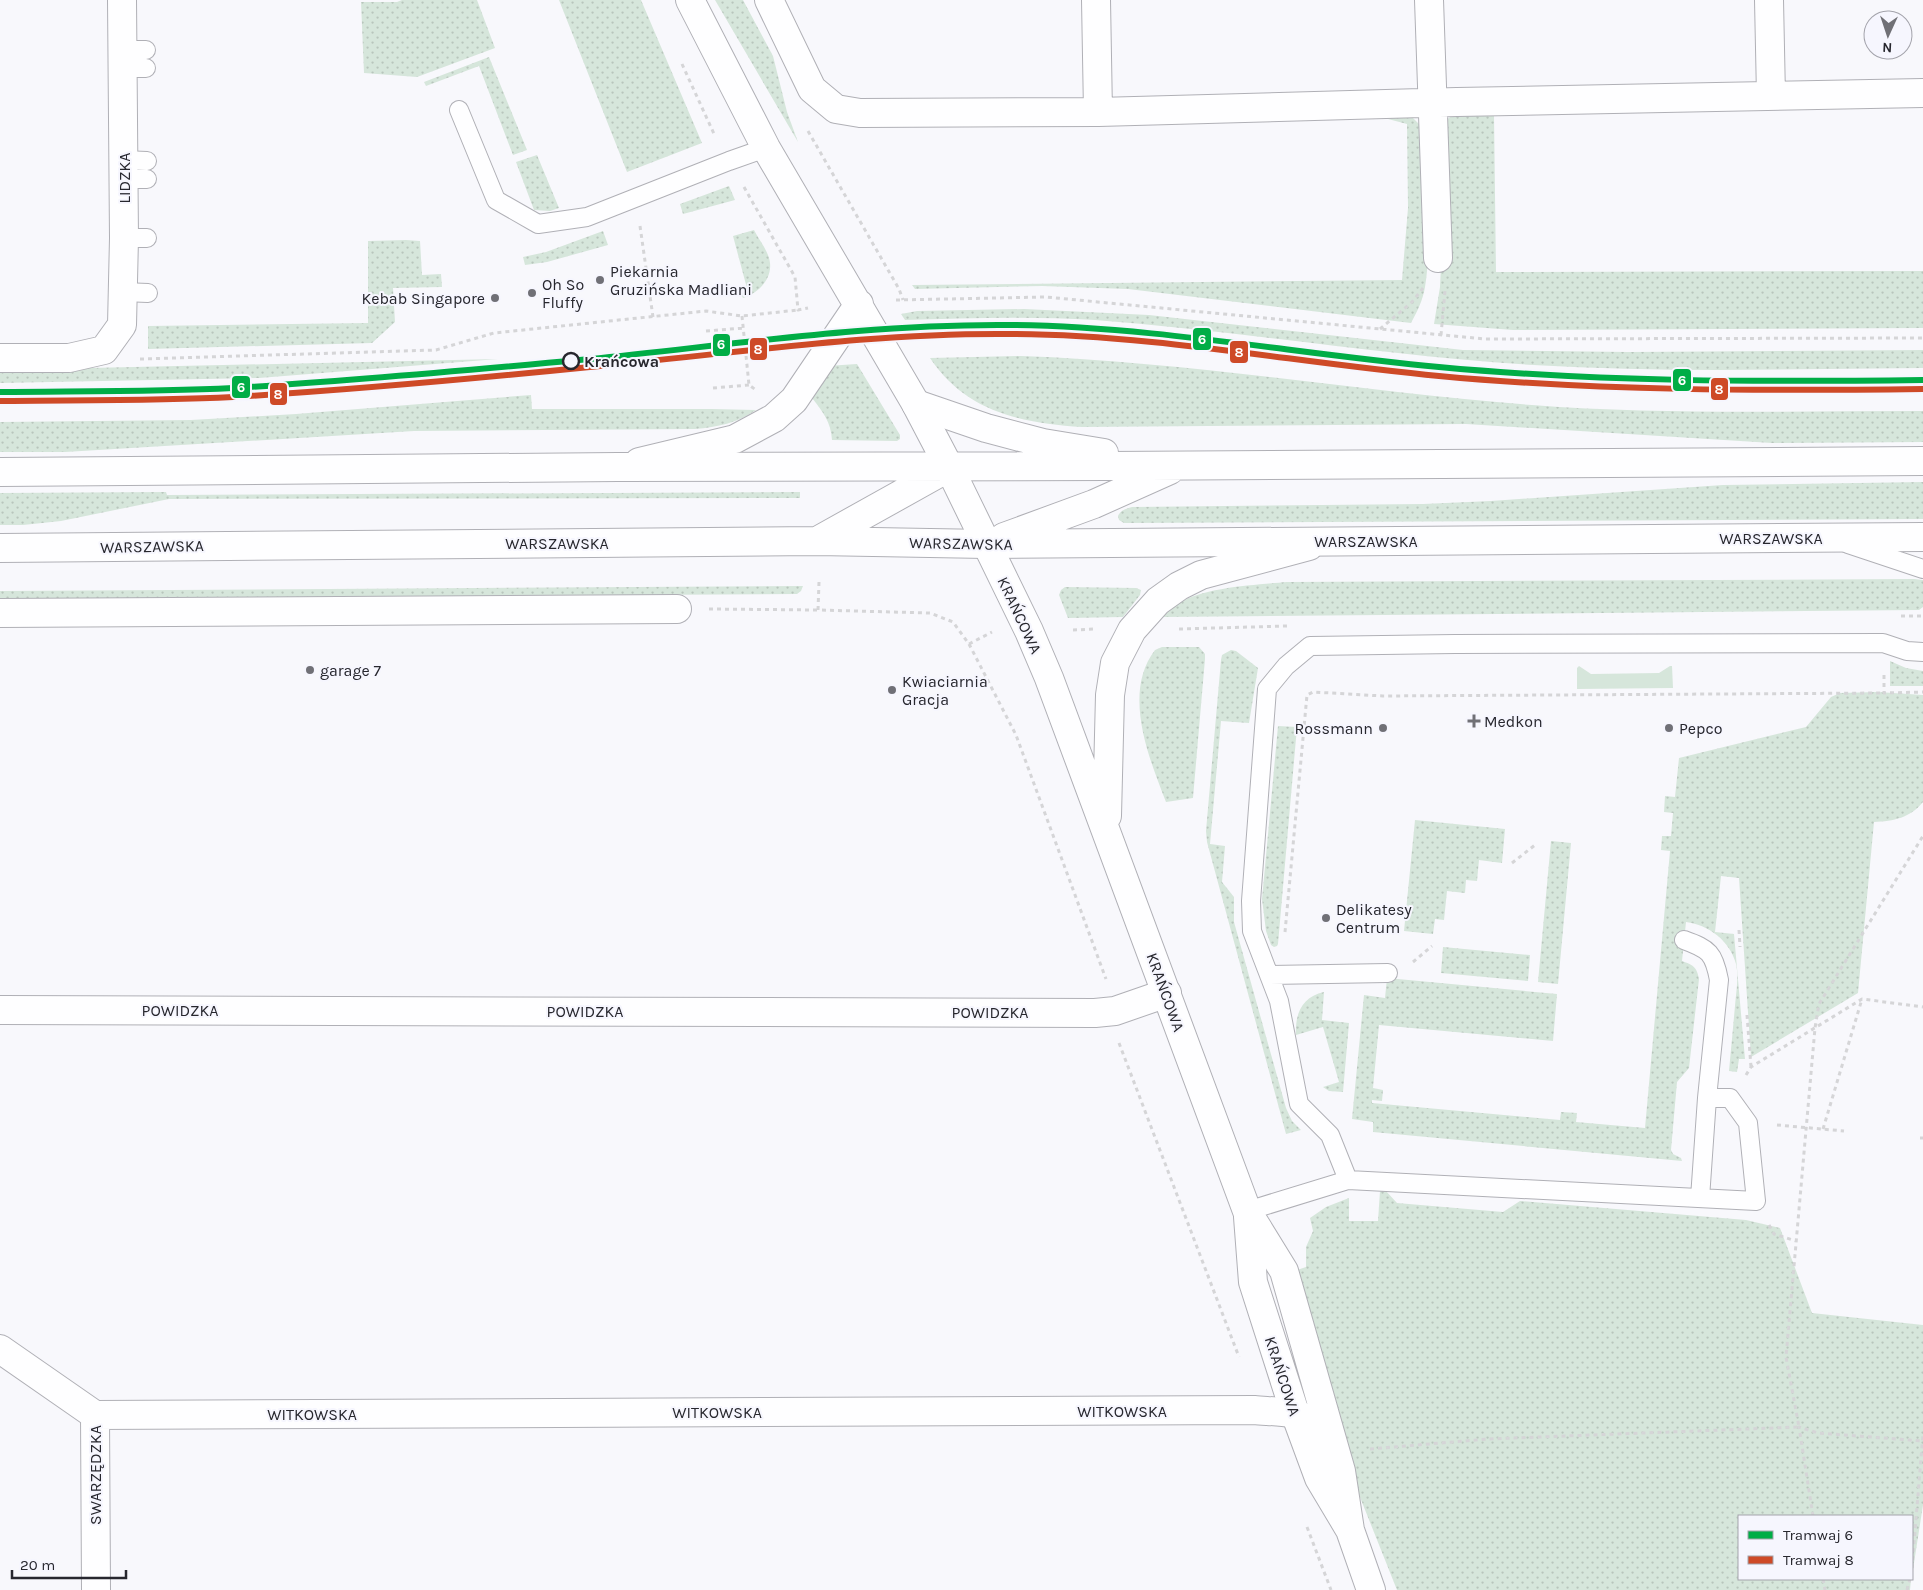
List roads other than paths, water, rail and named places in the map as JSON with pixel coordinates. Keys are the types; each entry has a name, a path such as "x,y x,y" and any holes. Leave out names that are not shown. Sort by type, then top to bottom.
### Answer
{"street":[{"name":"LIDZKA","path":"0,358 69,358 104,350 122,325 136,292 134,59 122,0"},
{"name":"KRAŃCOWA","path":"690,0 766,148 916,404 1029,631 1049,678 1247,1211 1284,1271 1341,1471 1350,1530 1371,1590"},
{"path":"1096,0 1098,112"},
{"path":"1429,0 1438,258"},
{"path":"1769,0 1771,96"},
{"path":"773,9 812,89 836,109 860,113 1098,112 1432,102 1923,93"},
{"path":"618,467 735,439 774,418 794,400 858,304"},
{"path":"916,404 986,428 1043,443 1179,466"},
{"path":"0,472 1923,461"},
{"path":"986,544 1094,504 1179,466"},
{"path":"817,541 949,467"},
{"path":"1094,504 1094,518 1099,530 1108,537 1123,544"},
{"name":"WARSZAWSKA","path":"0,548 817,541 1123,544 1923,537"},
{"path":"1106,830 1110,695 1115,663 1132,630 1158,601 1179,586 1201,575 1330,541"},
{"path":"0,613 677,609"},
{"name":"POWIDZKA","path":"0,1010 1110,1012 1166,993"},
{"name":"KRAŃCOWA","path":"1247,1211 1253,1282 1295,1413 1319,1478 1350,1530"},
{"name":"SWARZĘDZKA","path":"0,1349 95,1415 96,1590"},
{"name":"WITKOWSKA","path":"95,1415 1254,1410 1295,1413 1309,1419 1331,1438"}],"lane":[{"path":"459,110 496,200 538,224 587,217 766,148"},
{"path":"1830,538 1923,569"},
{"path":"1348,1180 1330,1135 1299,1104 1275,975 1252,931 1251,900 1267,689 1286,666 1310,646 1883,643 1907,651 1923,652"},
{"path":"1684,940 1702,947 1715,960 1719,980 1707,1098 1700,1198"},
{"path":"1275,975 1388,973"},
{"path":"1247,1211 1348,1180 1756,1201 1748,1123 1730,1098 1707,1098"}],"tram line":[{"name":"6","path":"0,392 175,390 278,385 590,359 855,331 962,325 1015,325 1121,331 1386,362 1560,376 1741,381 1923,380"},
{"name":"8","path":"0,401 233,397 367,388 855,340 962,334 1015,334 1121,339 1386,371 1560,385 1741,390 1923,389"}],"place":[{"name":"Piekarnia Gruzińska Madliani","path":"600,280"},
{"name":"Oh So Fluffy","path":"532,293"},
{"name":"Kebab Singapore","path":"495,298"},
{"name":"Krańcowa","path":"571,361"},
{"name":"garage 7","path":"310,670"},
{"name":"Kwiaciarnia Gracja","path":"892,690"},
{"name":"Medkon","path":"1474,721"},
{"name":"Rossmann","path":"1383,728"},
{"name":"Pepco","path":"1669,728"},
{"name":"Delikatesy Centrum","path":"1326,918"}]}
